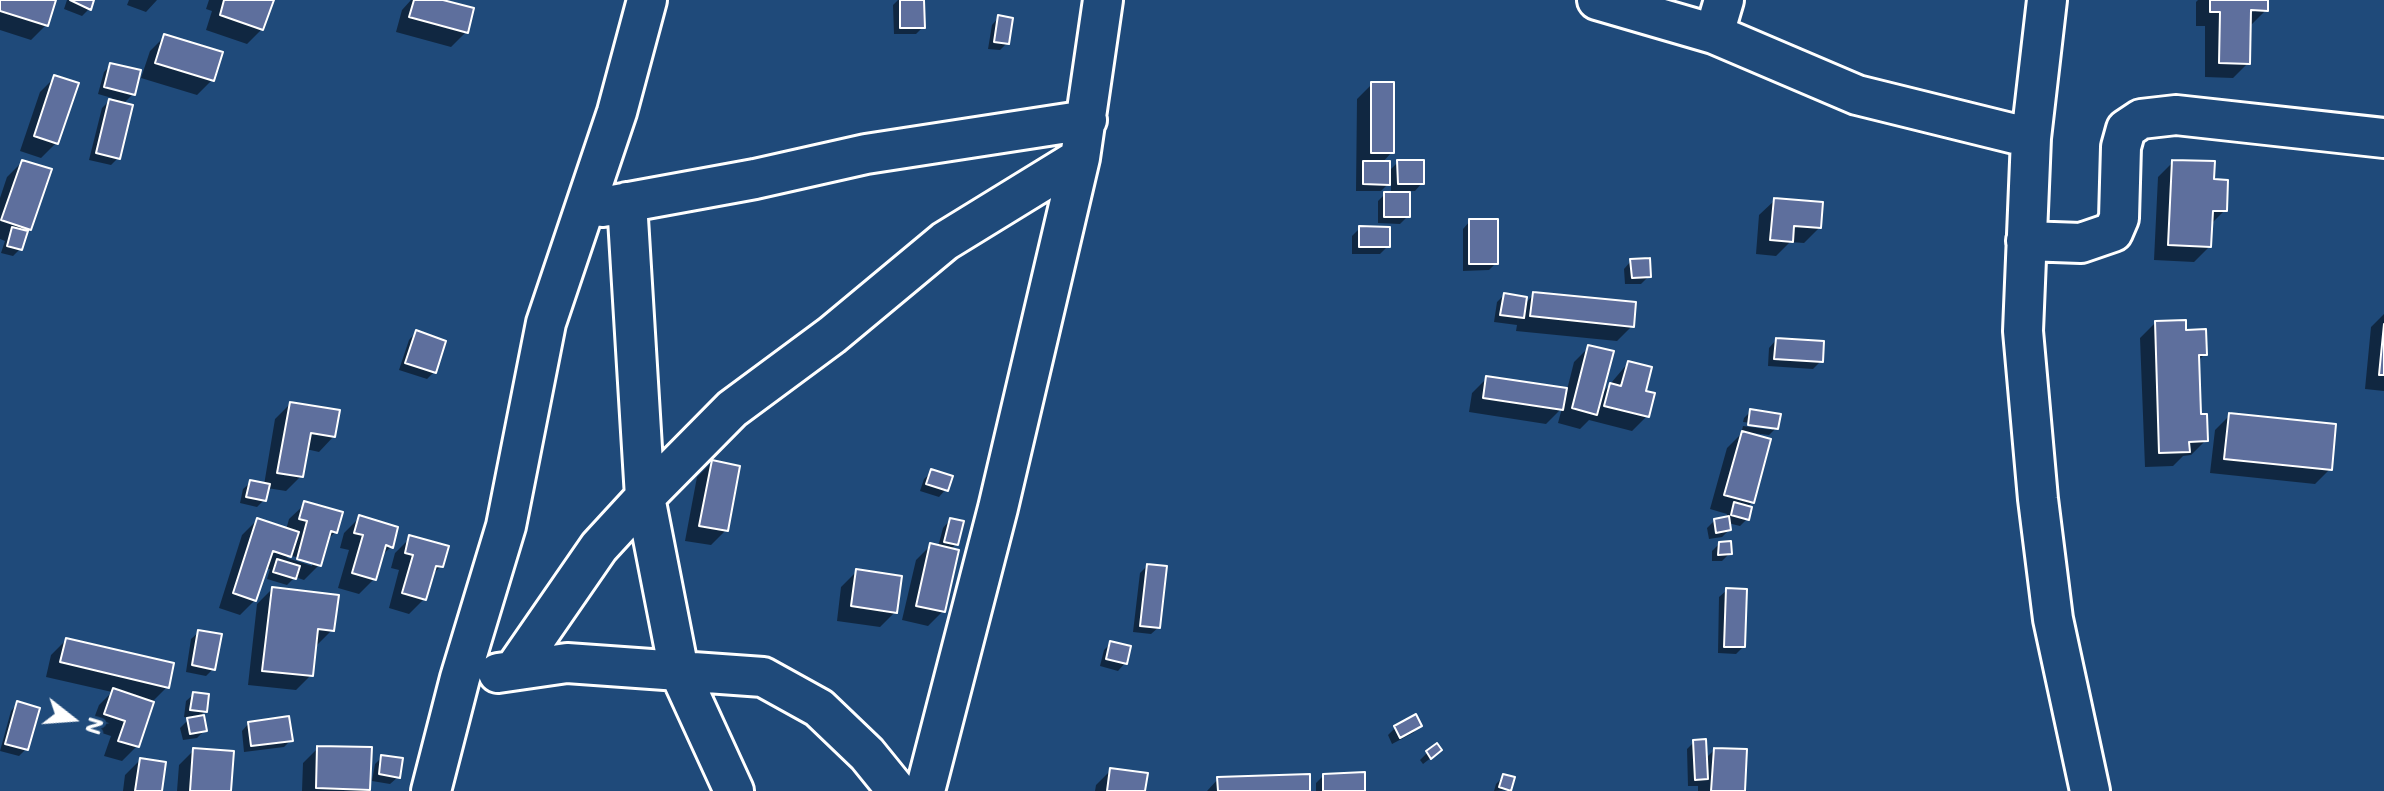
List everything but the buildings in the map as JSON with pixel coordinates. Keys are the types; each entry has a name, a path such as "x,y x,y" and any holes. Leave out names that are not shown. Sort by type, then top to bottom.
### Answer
{"street":[{"path":"431,791 460,678 506,526 546,323 617,112 647,0"},
{"path":"925,791 998,508 1080,158 1103,0"},
{"path":"1597,0 1719,17 1857,95 2031,138"},
{"path":"2047,0 2041,30 2031,138 2023,331 2038,499 2053,619 2090,791"},
{"path":"2026,241 2081,243 2113,232 2119,218 2121,147 2126,129 2141,119 2176,115 2384,138"},
{"path":"584,211 755,179 866,154 1087,120"},
{"path":"514,670 599,547 732,409 832,335 945,241 1080,158"},
{"path":"627,202 645,497 679,671 734,791"},
{"path":"460,678 567,663 763,677 819,708 867,754 897,791"}]}
